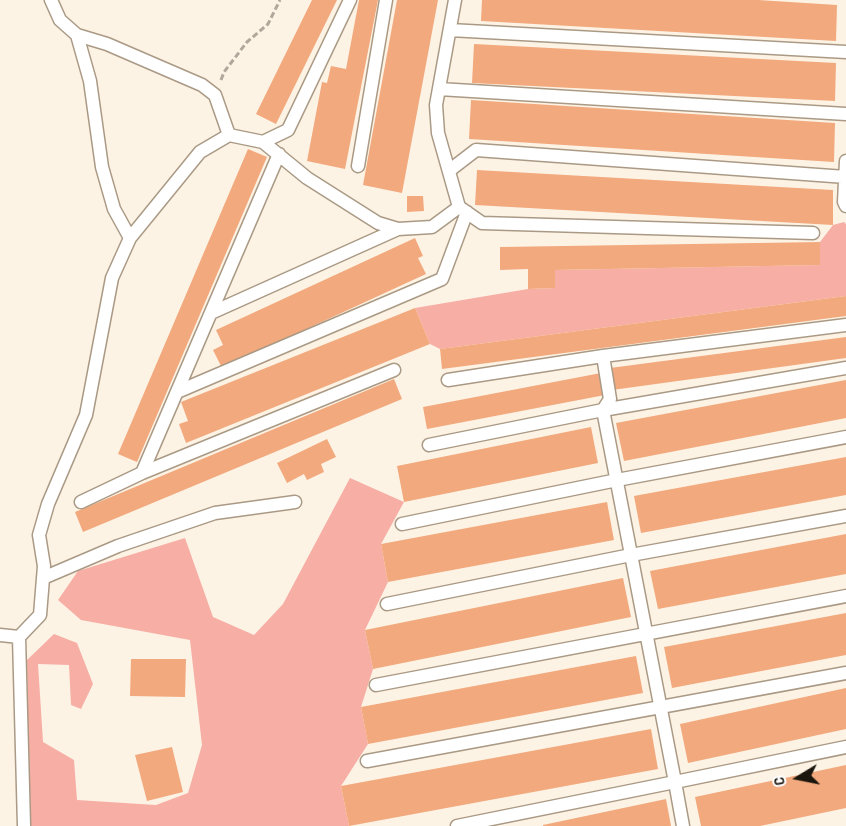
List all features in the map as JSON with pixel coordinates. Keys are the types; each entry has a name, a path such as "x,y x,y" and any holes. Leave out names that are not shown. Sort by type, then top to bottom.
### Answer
{"lane":[{"path":"51,0 60,20 77,35 107,44 202,85 215,95 229,135"},
{"path":"263,142 288,130 350,0"},
{"path":"358,166 386,0"},
{"path":"177,392 442,279 463,209 438,133 436,105 455,0"},
{"path":"450,30 846,52"},
{"path":"77,35 90,81 102,167 114,209 130,238"},
{"path":"439,89 846,114"},
{"path":"24,826 20,636 40,615 44,566 39,535 48,504 86,415 112,278 130,238 200,152 229,135 263,142 307,178 378,223 398,230"},
{"path":"450,170 476,150 846,177"},
{"path":"142,473 279,154"},
{"path":"846,161 844,202 846,206"},
{"path":"211,313 398,230 432,227 463,209"},
{"path":"463,209 482,223 813,233"},
{"path":"448,380 603,356 846,325"},
{"path":"603,356 610,399 603,410 683,826"},
{"path":"429,445 603,410 846,368"},
{"path":"81,502 142,473 394,370"},
{"path":"402,524 617,480 846,437"},
{"path":"43,578 118,546 215,513 295,502"},
{"path":"387,604 632,555 846,516"},
{"path":"376,685 846,596"},
{"path":"0,635 20,636"},
{"path":"367,761 846,673"},
{"path":"457,826 846,747"}],"path":[{"path":"215,95 224,72 247,42 268,24 280,0"}],"shaded area":[{"path":"844,222 846,224 846,296 440,349 430,344 415,308 528,289 555,288 555,270 819,265 820,242 833,225"},
{"path":"350,478 404,502 381,544 388,582 365,630 373,669 361,707 368,744 341,786 349,826 29,826 27,660 54,634 77,643 93,684 81,709 71,705 69,665 38,664 43,742 74,760 77,800 156,805 188,793 202,745 190,640 81,620 58,600 78,571 185,538 213,617 254,635 283,604"}],"building":[{"path":"312,0 337,0 276,124 256,114"},
{"path":"359,0 378,0 345,169 307,161 322,82 327,83 331,66 346,69"},
{"path":"397,0 438,0 402,193 363,185"},
{"path":"482,0 758,0 837,5 836,41 481,21"},
{"path":"474,44 836,63 835,101 472,83"},
{"path":"471,100 835,123 834,162 469,139"},
{"path":"248,149 267,157 137,462 118,454"},
{"path":"477,170 833,190 833,225 475,205"},
{"path":"407,196 423,196 424,211 407,212"},
{"path":"415,238 423,256 418,258 426,274 222,368 213,350 223,345 216,330"},
{"path":"820,242 820,265 555,270 555,288 528,289 528,269 500,270 500,247"},
{"path":"846,296 846,316 442,369 440,349"},
{"path":"415,308 430,344 186,443 179,424 188,421 181,402"},
{"path":"846,337 846,358 612,390 610,368"},
{"path":"601,373 605,395 427,429 423,407"},
{"path":"394,379 402,399 83,532 75,512"},
{"path":"846,380 846,418 624,461 616,423"},
{"path":"591,427 598,463 404,502 397,466"},
{"path":"327,439 336,457 321,464 324,472 307,480 304,474 287,483 277,463"},
{"path":"846,457 846,495 641,533 634,496"},
{"path":"607,502 614,540 388,582 381,544"},
{"path":"846,534 846,574 658,609 650,571"},
{"path":"623,578 631,617 373,669 365,630"},
{"path":"846,613 846,655 672,688 664,647"},
{"path":"636,656 643,693 368,744 361,707"},
{"path":"131,659 186,659 185,697 130,696"},
{"path":"846,688 846,729 688,763 680,724"},
{"path":"651,729 658,769 349,826 341,786"},
{"path":"172,747 183,792 147,801 135,755"},
{"path":"846,765 846,808 760,826 701,826 695,797"},
{"path":"666,799 671,826 543,826 543,825"}]}
